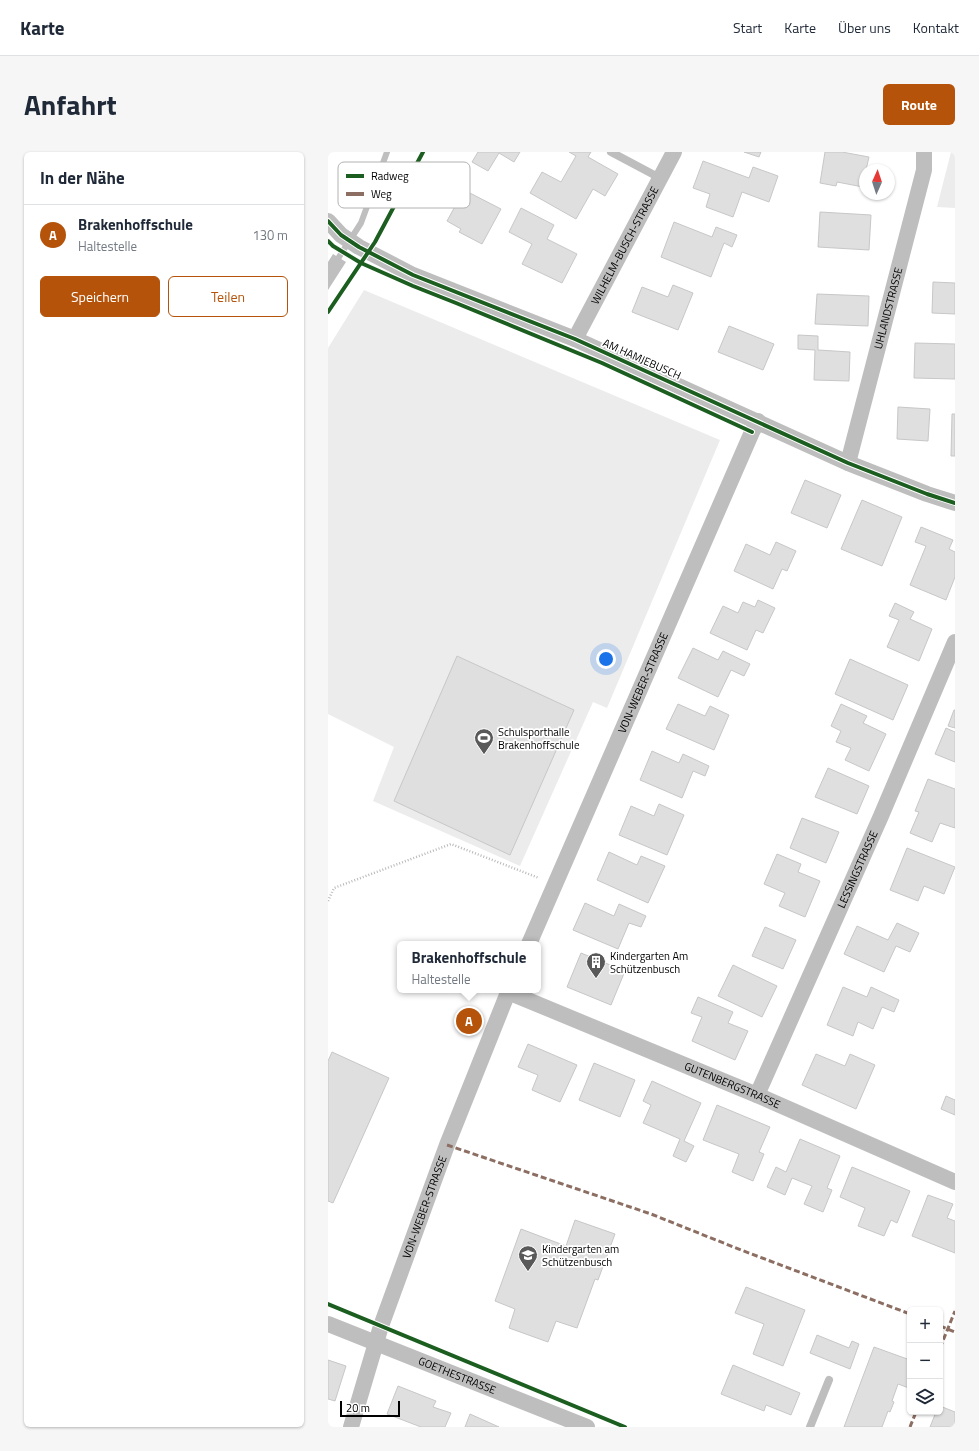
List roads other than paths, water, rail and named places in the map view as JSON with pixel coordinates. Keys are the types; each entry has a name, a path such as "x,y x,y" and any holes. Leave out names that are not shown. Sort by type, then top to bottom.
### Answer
{"street":[{"name":"WILHELM-BUSCH-STRASSE","path":"575,339 674,152"},
{"name":"UHLANDSTRASSE","path":"848,463 924,170 924,152"},
{"name":"AM HAMJEBUSCH","path":"328,221 341,235 359,247 413,275 575,339 848,463 926,494 955,503"},
{"name":"VON-WEBER-STRASSE","path":"530,941 758,421"},
{"name":"LESSINGSTRASSE","path":"757,1095 881,816 955,642"},
{"name":"VON-WEBER-STRASSE","path":"351,1427 376,1342 447,1145 507,993"},
{"name":"GUTENBERGSTRASSE","path":"513,993 757,1095 955,1182"},
{"name":"GOETHESTRASSE","path":"328,1324 586,1427"}],"lane":[{"path":"610,152 660,178"},
{"path":"810,1427 829,1380"}],"waterway":[{"path":"383,162 387,152"},
{"path":"328,274 361,223 366,208"}],"place":[{"name":"Schulsporthalle Brakenhoffschule","path":"484,755"},
{"name":"Kindergarten Am Schützenbusch","path":"596,979"},
{"name":"Brakenhoffschule","path":"469,1021"},
{"name":"Kindergarten am Schützenbusch","path":"528,1272"}]}
